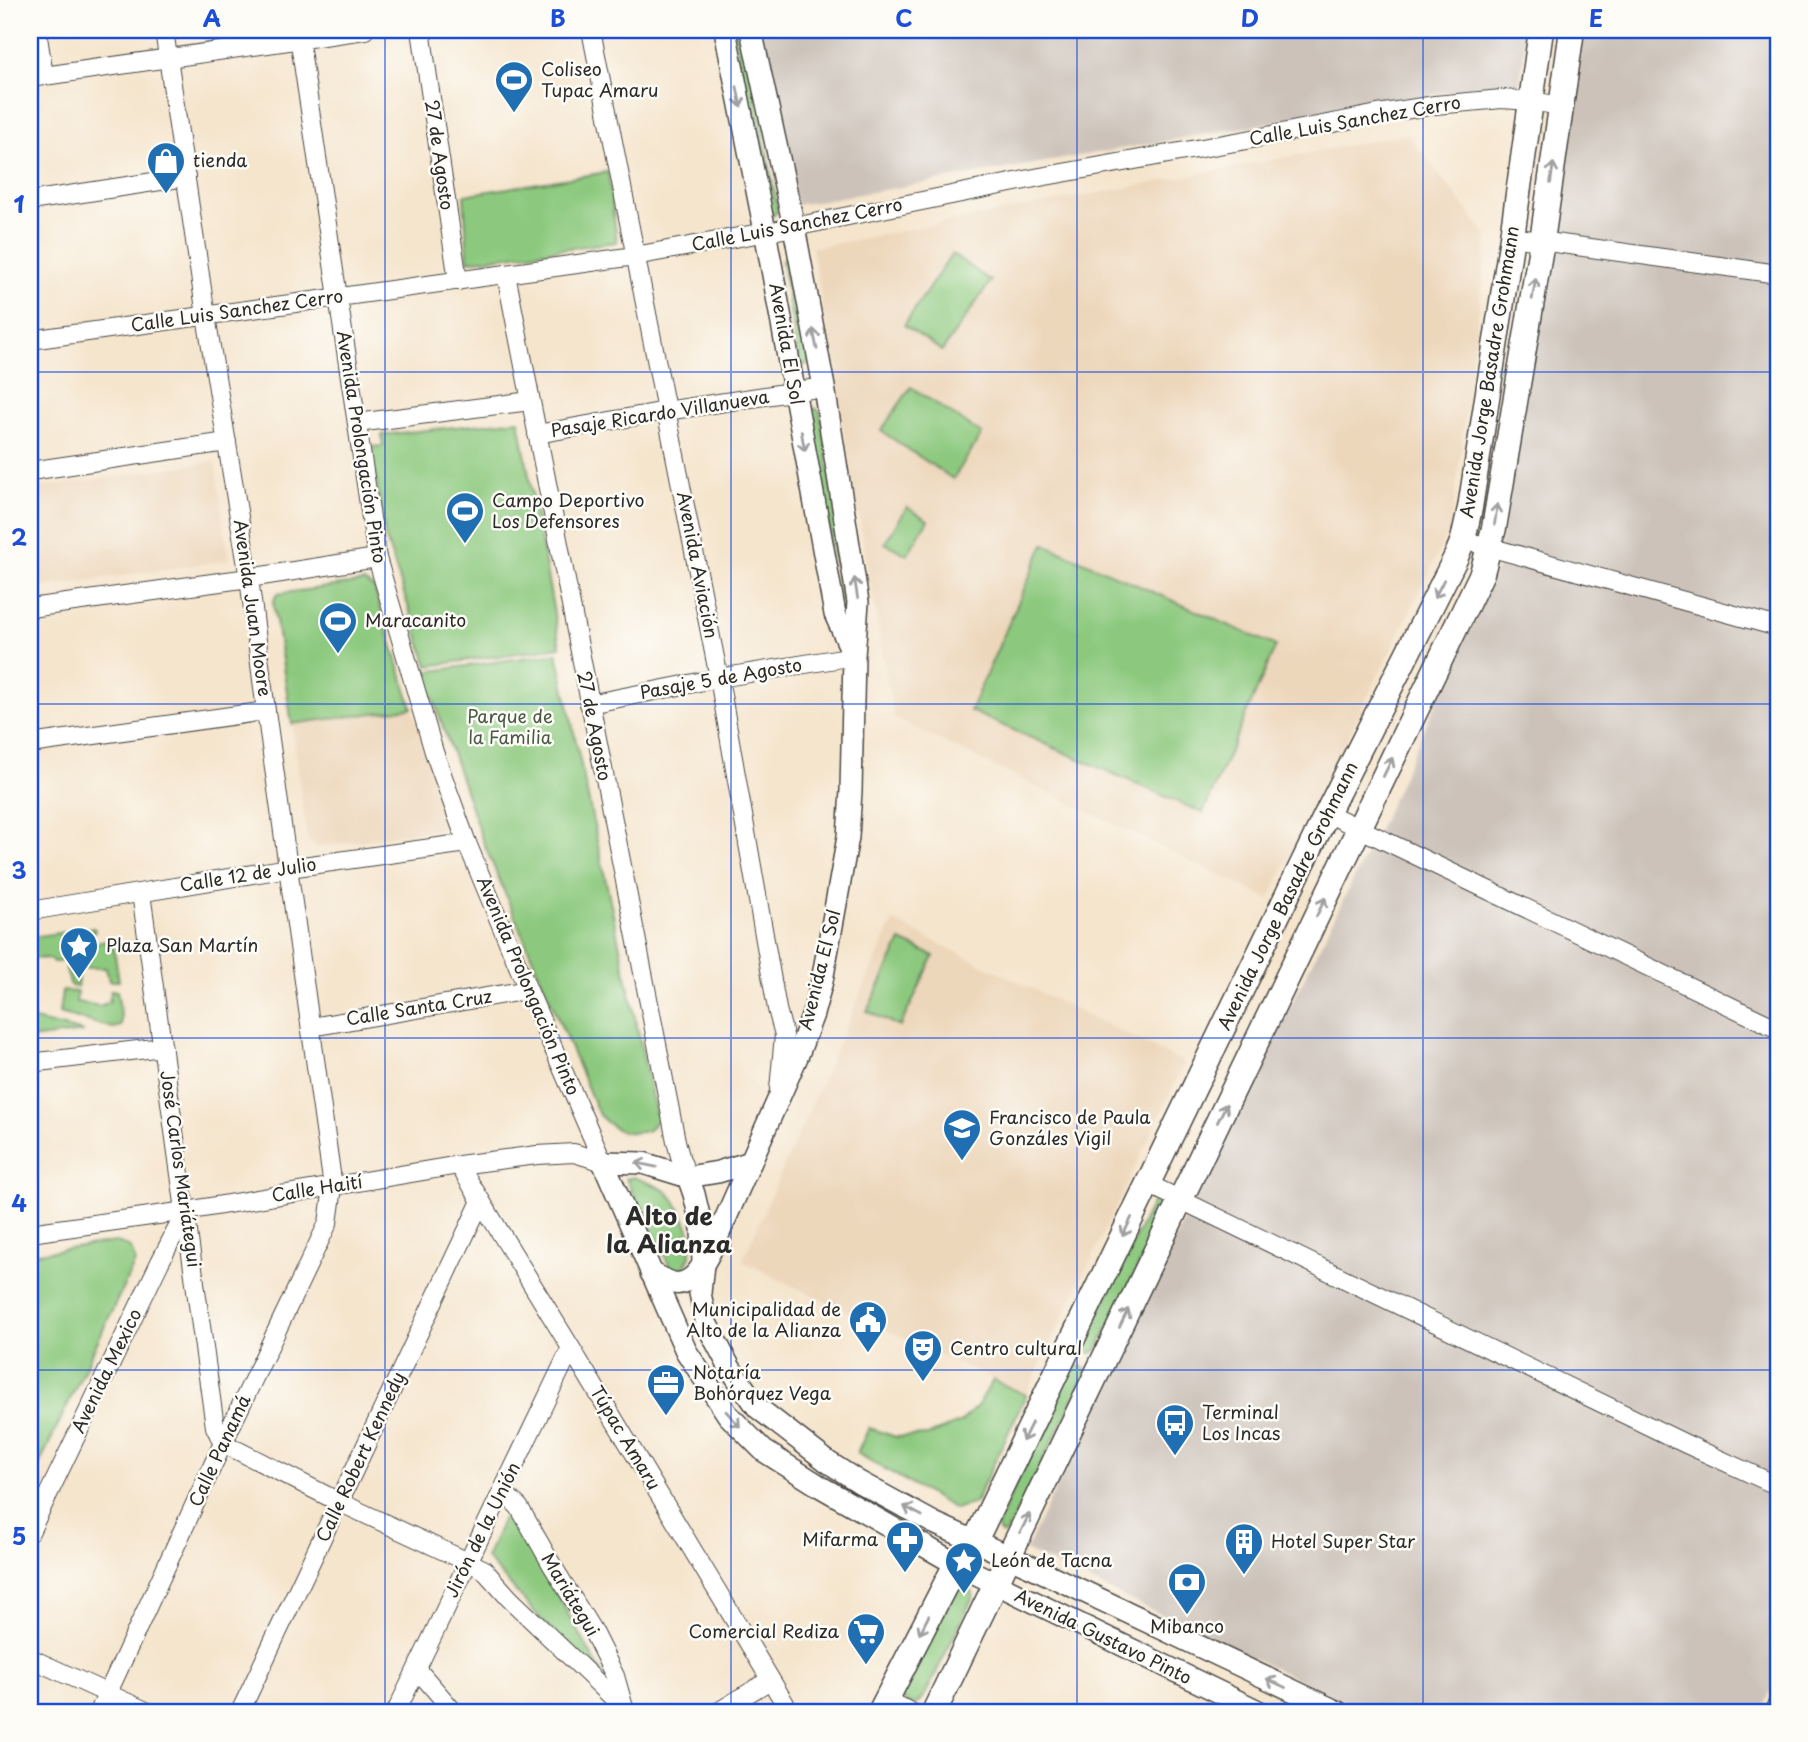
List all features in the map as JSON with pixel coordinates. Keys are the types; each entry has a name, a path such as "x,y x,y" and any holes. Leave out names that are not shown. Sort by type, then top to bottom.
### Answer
{"highway":[{"name":"Avenida Jorge Basadre Grohmann","path":"883,1706 956,1564 975,1541 1327,813 1463,540 1512,237 1541,30"},
{"name":"Avenida Jorge Basadre Grohmann","path":"934,1712 1482,573 1490,548 1542,241 1572,30"},
{"path":"1068,1349 1101,1365"}],"main road":[{"name":"Avenida El Sol","path":"725,30 765,231 835,614 854,656"},
{"name":"Avenida El Sol","path":"703,1264 778,1102 813,1014 841,880 848,837 851,791 858,602 824,387 794,227 751,30"},
{"path":"603,1162 643,1163 688,1177 751,1162"},
{"name":"Avenida Gustavo Pinto","path":"603,1162 686,1351 728,1415 764,1451 821,1487 956,1564 1260,1712"},
{"name":"Avenida Gustavo Pinto","path":"688,1177 702,1228 703,1264 700,1293 706,1323 730,1368 758,1408 828,1462 934,1523 1338,1712"},
{"path":"651,1273 674,1283 684,1283 692,1279 703,1264"},
{"path":"1776,1712 1778,1707"}],"street":[{"path":"37,30 37,77 169,58 298,34 365,30"},
{"name":"Avenida Juan Moore","path":"164,30 206,316 249,578 333,1187"},
{"name":"27 de Agosto","path":"421,30 457,281"},
{"name":"Avenida Aviación","path":"591,30 719,678 777,1009 784,1035 778,1102"},
{"name":"Avenida Prolongación Pinto","path":"298,34 377,558 434,752 467,843 603,1162"},
{"name":"Calle Luis Sanchez Cerro","path":"30,340 635,256 1378,114 1475,101 1531,101 1562,106"},
{"path":"30,201 186,177"},
{"path":"1512,237 1778,274"},
{"name":"27 de Agosto","path":"506,274 676,1141 688,1177"},
{"name":"Pasaje Ricardo Villanueva","path":"537,434 824,387"},
{"path":"356,423 530,401"},
{"path":"30,471 227,443"},
{"path":"1463,540 1778,626"},
{"path":"30,608 377,558"},
{"name":"Pasaje 5 de Agosto","path":"589,704 719,678 854,656"},
{"path":"30,744 266,711"},
{"path":"1327,813 1778,1029"},
{"name":"Calle 12 de Julio","path":"30,911 289,868 467,843"},
{"name":"José Carlos Mariátegui","path":"141,893 215,1427 223,1443"},
{"name":"Calle Santa Cruz","path":"311,1027 528,990"},
{"path":"30,1063 163,1047"},
{"name":"Calle Haití","path":"30,1233 537,1155 574,1153 603,1162"},
{"name":"Túpac Amaru","path":"459,1165 790,1712"},
{"path":"1148,1184 1778,1486"},
{"name":"Calle Panamá","path":"99,1712 328,1223 333,1187"},
{"name":"Calle Robert Kennedy","path":"240,1712 481,1201"},
{"name":"Avenida Mexico","path":"30,1532 186,1211"},
{"name":"Jirón de la Unión","path":"396,1712 570,1348"},
{"path":"223,1443 339,1502 483,1569 510,1599 626,1710"},
{"name":"Mariátegui","path":"502,1491 519,1507 592,1630 615,1675 626,1710"},
{"path":"30,1658 148,1712"},
{"path":"417,1669 454,1712"},
{"path":"725,1709 770,1680"},
{"path":"883,1706 911,1712"}],"shaded area":[{"path":"757,30 1527,30 1519,89 1465,89 791,206"},
{"path":"1582,30 1778,30 1778,1676 1761,1712 1367,1712 1026,1551 1182,1223 1383,820 1496,570"},
{"path":"1407,134 1488,236 1451,527 1269,899 894,718 812,248"},
{"path":"215,461 229,560 30,589 30,489"},
{"path":"412,708 448,820 443,829 317,847 307,840 292,724"},
{"name":"Francisco de Paula Gonzáles Vigil","path":"893,921 1185,1063 1026,1395 742,1261"}],"green space":[{"path":"733,30 744,30 778,211 773,216 768,213"},
{"path":"608,172 617,242 468,261 464,195"},
{"path":"952,254 991,281 942,351 904,325"},
{"path":"785,257 789,259 811,362 802,366 799,363 782,261"},
{"path":"911,387 982,434 953,479 881,431"},
{"path":"815,408 820,411 852,616 843,618 810,412"},
{"name":"Campo Deportivo Los Defensores","path":"519,420 560,647 428,666 385,536 371,447 383,446 382,435"},
{"path":"907,507 928,520 907,555 885,543"},
{"path":"1044,544 1276,646 1203,813 970,711"},
{"name":"Maracanito","path":"364,582 374,588 412,708 292,724 273,602 277,594"},
{"name":"Parque de la Familia","path":"557,653 657,1120 648,1131 621,1131 599,1115 482,839 424,672"},
{"path":"94,928 95,931 73,945 59,962 30,957 30,937"},
{"path":"100,941 113,943 119,981 109,981 106,968 79,968 77,987 71,986 65,967"},
{"path":"901,941 934,956 900,1027 867,1011"},
{"path":"111,990 117,991 121,1026 113,1028 59,1013 62,991 77,992 76,1002 100,1006 109,1002"},
{"path":"30,1019 84,1032 30,1039"},
{"path":"633,1177 668,1193 675,1200 685,1220 692,1243 689,1258 679,1272 671,1269 626,1179"},
{"path":"1161,1197 1169,1204 1097,1350 1091,1353 1084,1349 1083,1345 1154,1199"},
{"path":"116,1242 129,1248 135,1262 30,1484 30,1254"},
{"path":"1076,1365 1087,1372 1007,1532 1003,1535 998,1530 1000,1519 1072,1366"},
{"path":"993,1380 1026,1395 975,1503 955,1509 857,1453 869,1428 896,1437 928,1435 960,1423 978,1405"},
{"path":"503,1518 513,1518 614,1694 613,1700 486,1558"},
{"path":"963,1586 972,1591 973,1597 926,1693 917,1704 910,1705 902,1697 902,1690 957,1588"}],"place":[{"name":"Coliseo Tupac Amaru","path":"514,114"},
{"name":"tienda","path":"166,195"},
{"name":"Campo Deportivo Los Defensores","path":"465,545"},
{"name":"Maracanito","path":"338,655"},
{"name":"Plaza San Martín","path":"79,980"},
{"name":"Francisco de Paula Gonzáles Vigil","path":"962,1162"},
{"name":"Municipalidad de Alto de la Alianza","path":"868,1354"},
{"name":"Centro cultural","path":"923,1383"},
{"name":"Notaría Bohórquez Vega","path":"666,1417"},
{"name":"Terminal Los Incas","path":"1175,1457"},
{"name":"Mifarma","path":"905,1574"},
{"name":"Hotel Super Star","path":"1244,1576"},
{"name":"León de Tacna","path":"964,1595"},
{"name":"Mibanco","path":"1187,1616"},
{"name":"Comercial Rediza","path":"866,1666"}],"district":[{"name":"Alto de la Alianza","path":"669,1231"}]}
